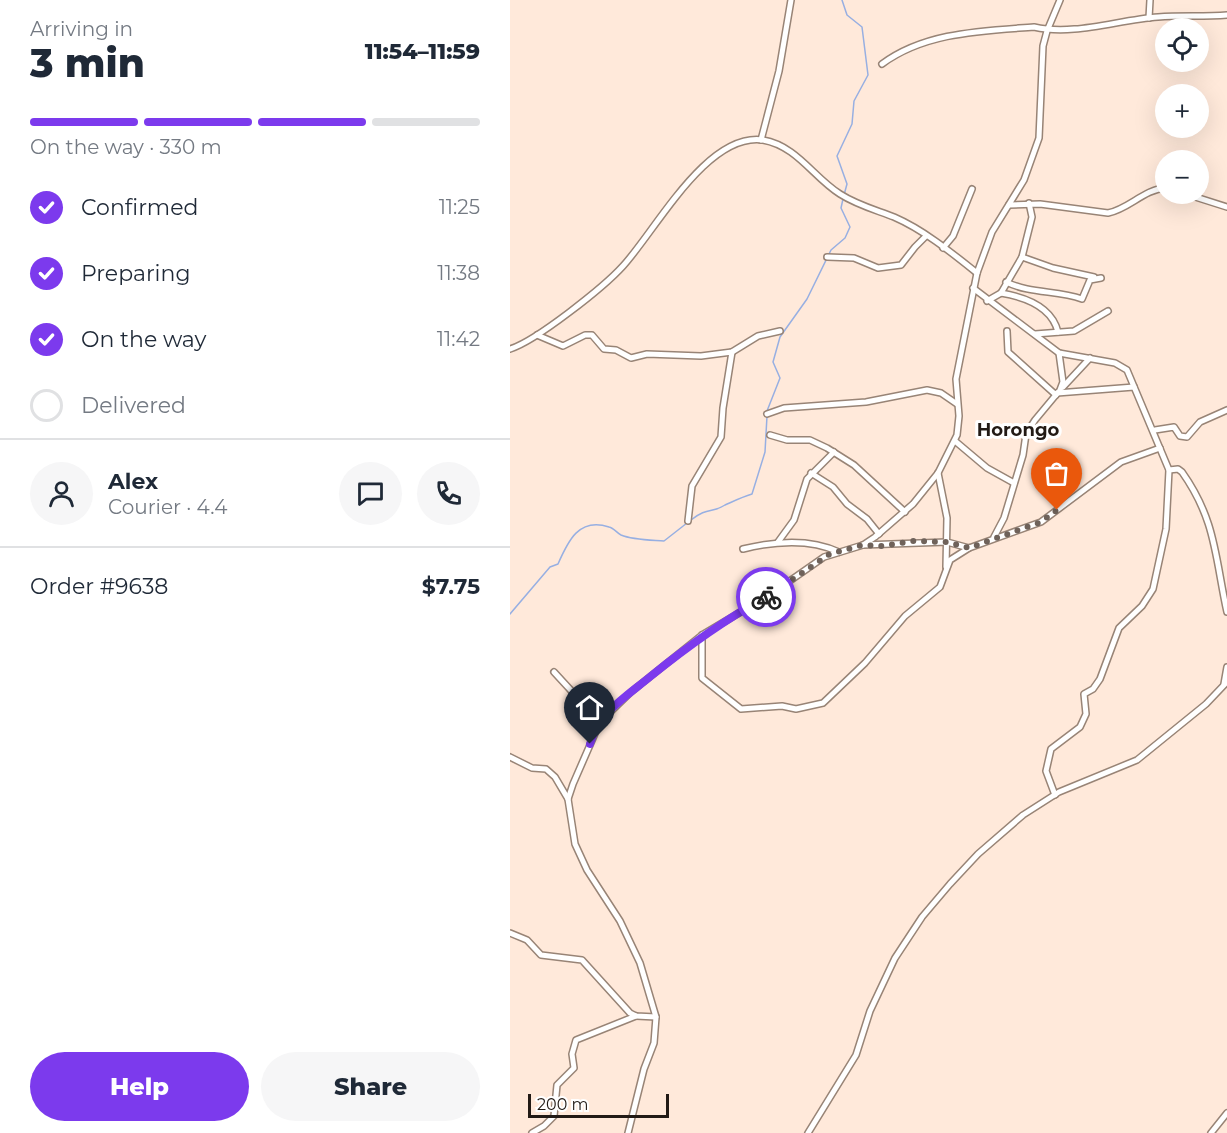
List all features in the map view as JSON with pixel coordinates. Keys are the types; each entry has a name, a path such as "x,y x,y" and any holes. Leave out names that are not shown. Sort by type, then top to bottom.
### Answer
{"street":[{"path":"761,140 779,71 791,0"},
{"path":"863,545 905,512 938,473 955,441 959,416 956,379 973,288 992,232 1024,180 1039,138 1042,62 1047,31 1060,0"},
{"path":"1149,18 1150,0"},
{"path":"882,64 906,49 949,36 1034,27 1047,31 1149,18 1227,15"},
{"path":"510,349 537,335 622,267 698,172 711,160 730,146 761,140 794,153 839,194 895,218 926,236 977,273"},
{"path":"943,248 953,236 972,189"},
{"path":"1009,204 1029,203 1108,213 1155,190"},
{"path":"1209,201 1227,207"},
{"path":"987,301 1001,293 1022,257 1032,217 1029,203"},
{"path":"827,257 854,258 878,268 901,266 926,236"},
{"path":"1006,282 1023,289 1082,299 1097,277 1053,268 1022,257"},
{"path":"973,288 987,301 1059,352 1115,363 1125,368 1155,430 1169,470 1166,529 1155,583 1147,600 1119,628 1100,679 1094,688 1084,694 1086,714 1080,727 1052,746 1046,771 1055,795"},
{"path":"1001,293 1038,305 1053,318 1058,332"},
{"path":"1035,334 1081,328 1108,311"},
{"path":"537,335 563,346 585,335 592,335 604,349 616,350 631,358 647,354 701,356 732,352 758,336 780,331"},
{"path":"1007,331 1008,352 1058,393 1134,387"},
{"path":"688,521 692,486 721,437 732,352"},
{"path":"1058,393 1064,380 1059,352"},
{"path":"994,537 1004,518 1030,426 1090,358"},
{"path":"767,414 779,409 866,402 927,390 941,393 957,404"},
{"path":"1155,430 1174,427 1180,436 1187,437 1200,422 1227,410"},
{"path":"770,435 787,440 810,440 834,452 854,465 905,512"},
{"path":"955,441 992,472 1014,483"},
{"path":"702,635 702,678 739,708 796,709 823,704 865,663 905,616 940,587 946,569 954,556 994,537 1041,522 1121,462 1160,448"},
{"path":"778,542 794,520 804,485 811,473 834,452"},
{"path":"1169,470 1181,470 1204,508 1214,538 1227,612"},
{"path":"811,473 832,487 847,504 867,519 879,534"},
{"path":"938,473 948,518 946,569"},
{"path":"743,549 778,542 825,545 839,552"},
{"path":"568,799 600,722 631,692 702,635 771,594 824,556 863,545 947,542 969,548"},
{"path":"808,1133 856,1055 870,1011 879,997 895,958 922,917 996,837 1023,815 1055,795 1137,760 1206,704 1226,684 1227,667"},
{"path":"554,672 600,722"},
{"path":"510,757 532,768 546,769 555,777 568,799 575,844 587,870 620,921 640,963 656,1017 654,1043 644,1069 628,1133"},
{"path":"510,933 527,940 541,955 582,960 626,1010 636,1016"},
{"path":"532,1133 554,1116 557,1084 574,1068 572,1054 576,1040 636,1016 656,1017"},
{"path":"1211,1133 1227,1113"}],"waterway":[{"path":"842,0 847,15 862,27 868,75 854,101 852,124 837,156 847,184 844,195"},
{"path":"767,411 780,378 773,362 780,337 807,299 831,250 845,238 850,227 841,208 843,199"},
{"path":"691,520 701,513 717,509 752,494 765,452 767,416"},
{"path":"510,614 550,567 558,564 566,547 582,528 599,525 611,528 626,537 664,541 687,523"}],"way so far":[{"path":"766,597 830,554 863,545 882,546 914,541 947,542 969,548 1000,534 1041,522 1057,510"}],"district":[{"name":"Horongo","path":"1018,430"}],"route":[{"path":"590,744 592,735 600,722 631,692 702,635 766,597"}]}
